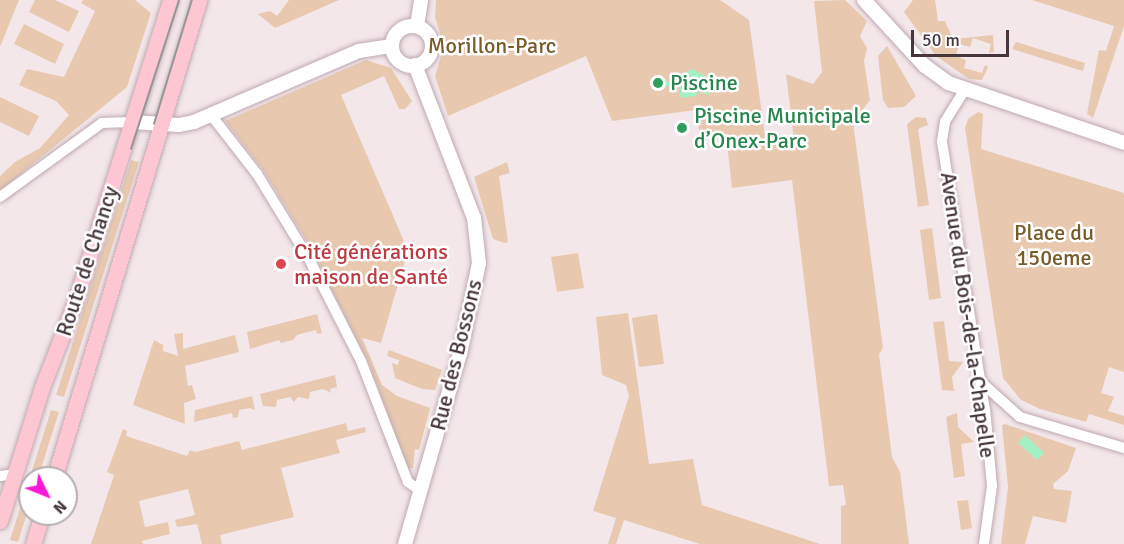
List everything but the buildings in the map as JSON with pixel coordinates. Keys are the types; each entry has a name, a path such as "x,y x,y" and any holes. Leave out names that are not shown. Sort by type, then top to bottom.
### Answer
{"main road":[{"name":"Route de Chancy","path":"0,521 7,475 77,298 170,0"},
{"name":"Route de Chancy","path":"58,466 199,0"},
{"path":"33,544 38,526"}],"street":[{"path":"417,26 421,0"},
{"path":"864,0 936,76 964,91 1124,143"},
{"path":"417,26 429,34 431,50 425,61 415,65 398,59 392,46 400,29 417,26"},
{"path":"0,197 102,123 179,125 212,115 359,51 392,46"},
{"name":"Rue des Bossons","path":"405,544 474,300 479,245 474,218 415,65"},
{"name":"Avenue du Bois-de-la-Chapelle","path":"964,91 945,122 942,142 980,381 992,486 984,544"},
{"path":"212,115 257,174 309,259 361,361 408,482 421,490"},
{"path":"980,381 1020,417 1124,448"}],"green space":[{"path":"0,0 19,0 0,47"},
{"path":"35,0 55,0 79,11 69,32 29,12"},
{"path":"83,0 135,0 151,13 127,87 0,191 0,176 15,162 40,148 69,115 56,101 19,85 27,69 64,77 95,11 81,3"},
{"path":"289,0 339,0 275,28 258,14 270,11 277,16"},
{"name":"Morillon-Parc","path":"436,0 720,0 749,20 766,143 794,139 786,74 813,84 822,72 814,1 845,0 867,21 860,36 867,48 864,61 870,100 853,122 883,348 879,354 892,457 900,472 909,544 841,544 841,506 846,505 843,485 829,486 792,180 732,188 726,134 700,137 696,110 612,121 586,56 448,116 435,76 444,46 435,17"},
{"path":"913,0 935,0 938,21 945,21 953,39 993,35 994,52 989,53 991,44 973,38 970,47 959,44 956,56 966,60 964,68 982,73 985,65 988,67 982,80 969,79 936,56 904,12"},
{"path":"1032,0 1124,0 1124,26 1093,118 1087,114 1099,50 1106,51 1114,26"},
{"path":"24,24 64,44 55,64 14,44"},
{"path":"1016,42 1085,63 1083,71 1012,49"},
{"path":"887,46 916,96 904,107 888,108 883,100 878,56"},
{"path":"366,60 391,68 412,101 405,109 399,109 384,76 341,95 403,239 405,260 381,343 362,338 382,385 397,396 430,408 419,450 415,449 413,468 408,468 369,364 311,248 263,170 225,121"},
{"path":"0,97 39,116 29,136 0,122"},
{"name":"Place du 150eme","path":"978,112 983,114 981,149 1124,193 1124,372 1109,367 1101,393 1114,397 1108,411 1124,416 1124,425 1089,414 1086,422 1040,409 1021,400 1003,378 965,128 968,119"},
{"path":"916,117 926,118 928,125 918,129 929,205 918,207 907,124"},
{"path":"131,160 139,162 64,397 56,395"},
{"path":"507,162 510,173 499,176 508,242 505,243 493,239 474,177"},
{"path":"932,228 941,298 929,300 920,230"},
{"path":"578,253 584,288 557,292 551,257"},
{"path":"628,313 649,464 693,459 702,505 820,544 700,544 624,520 616,544 608,544 616,518 593,511 629,396 626,385 602,375 596,317"},
{"path":"317,314 322,333 317,334 316,330 297,335 293,340 281,343 279,340 250,349 247,332"},
{"path":"657,314 664,364 639,367 632,318"},
{"path":"944,321 949,361 963,362 952,377 954,391 942,390 933,322"},
{"path":"183,333 183,349 235,335 239,352 185,366 188,386 192,385 196,399 184,403 185,424 133,405 154,340 163,345 163,351 178,356 174,334"},
{"path":"389,350 442,370 435,390 422,389 395,378 392,363 398,365 399,360 387,356"},
{"path":"335,375 337,387 330,389 331,393 323,389 310,392 309,399 298,397 294,402 290,397 277,400 276,407 263,406 260,394"},
{"path":"252,396 255,410 250,408 239,410 238,417 233,418 232,413 194,422 195,410"},
{"path":"51,410 59,412 42,466 33,466"},
{"path":"957,413 958,427 974,442 961,444 965,476 954,478 946,417"},
{"path":"346,423 348,431 365,427 366,432 336,440 340,453 281,468 294,517 220,535 222,544 202,544 197,524 177,527 175,520 195,515 188,489 139,501 145,527 168,522 170,534 142,541 143,544 91,544 114,475 107,472 123,429 127,431 126,436 187,456 190,450 195,452 239,441 242,450"},
{"path":"1005,424 1076,448 1068,471 1053,484 1054,489 1072,491 1066,523 1033,516 1025,544 1001,544 1008,487 1002,425"},
{"path":"968,500 972,528 961,530 957,501"},
{"path":"18,515 18,526 23,526 18,542 10,540"}],"shaded area":[{"path":"692,69 707,77 710,95 698,91 696,96 681,98 678,83 656,90 657,83 678,80 678,74 684,81 684,73"},
{"path":"1025,435 1044,453 1037,460 1018,443"}],"tram line":[{"path":"131,149 179,0"},
{"path":"154,124 192,0"}],"place":[{"name":"Piscine","path":"658,83"},
{"name":"Piscine Municipale d’Onex-Parc","path":"682,128"},
{"name":"Cité générations maison de Santé","path":"281,264"}]}
